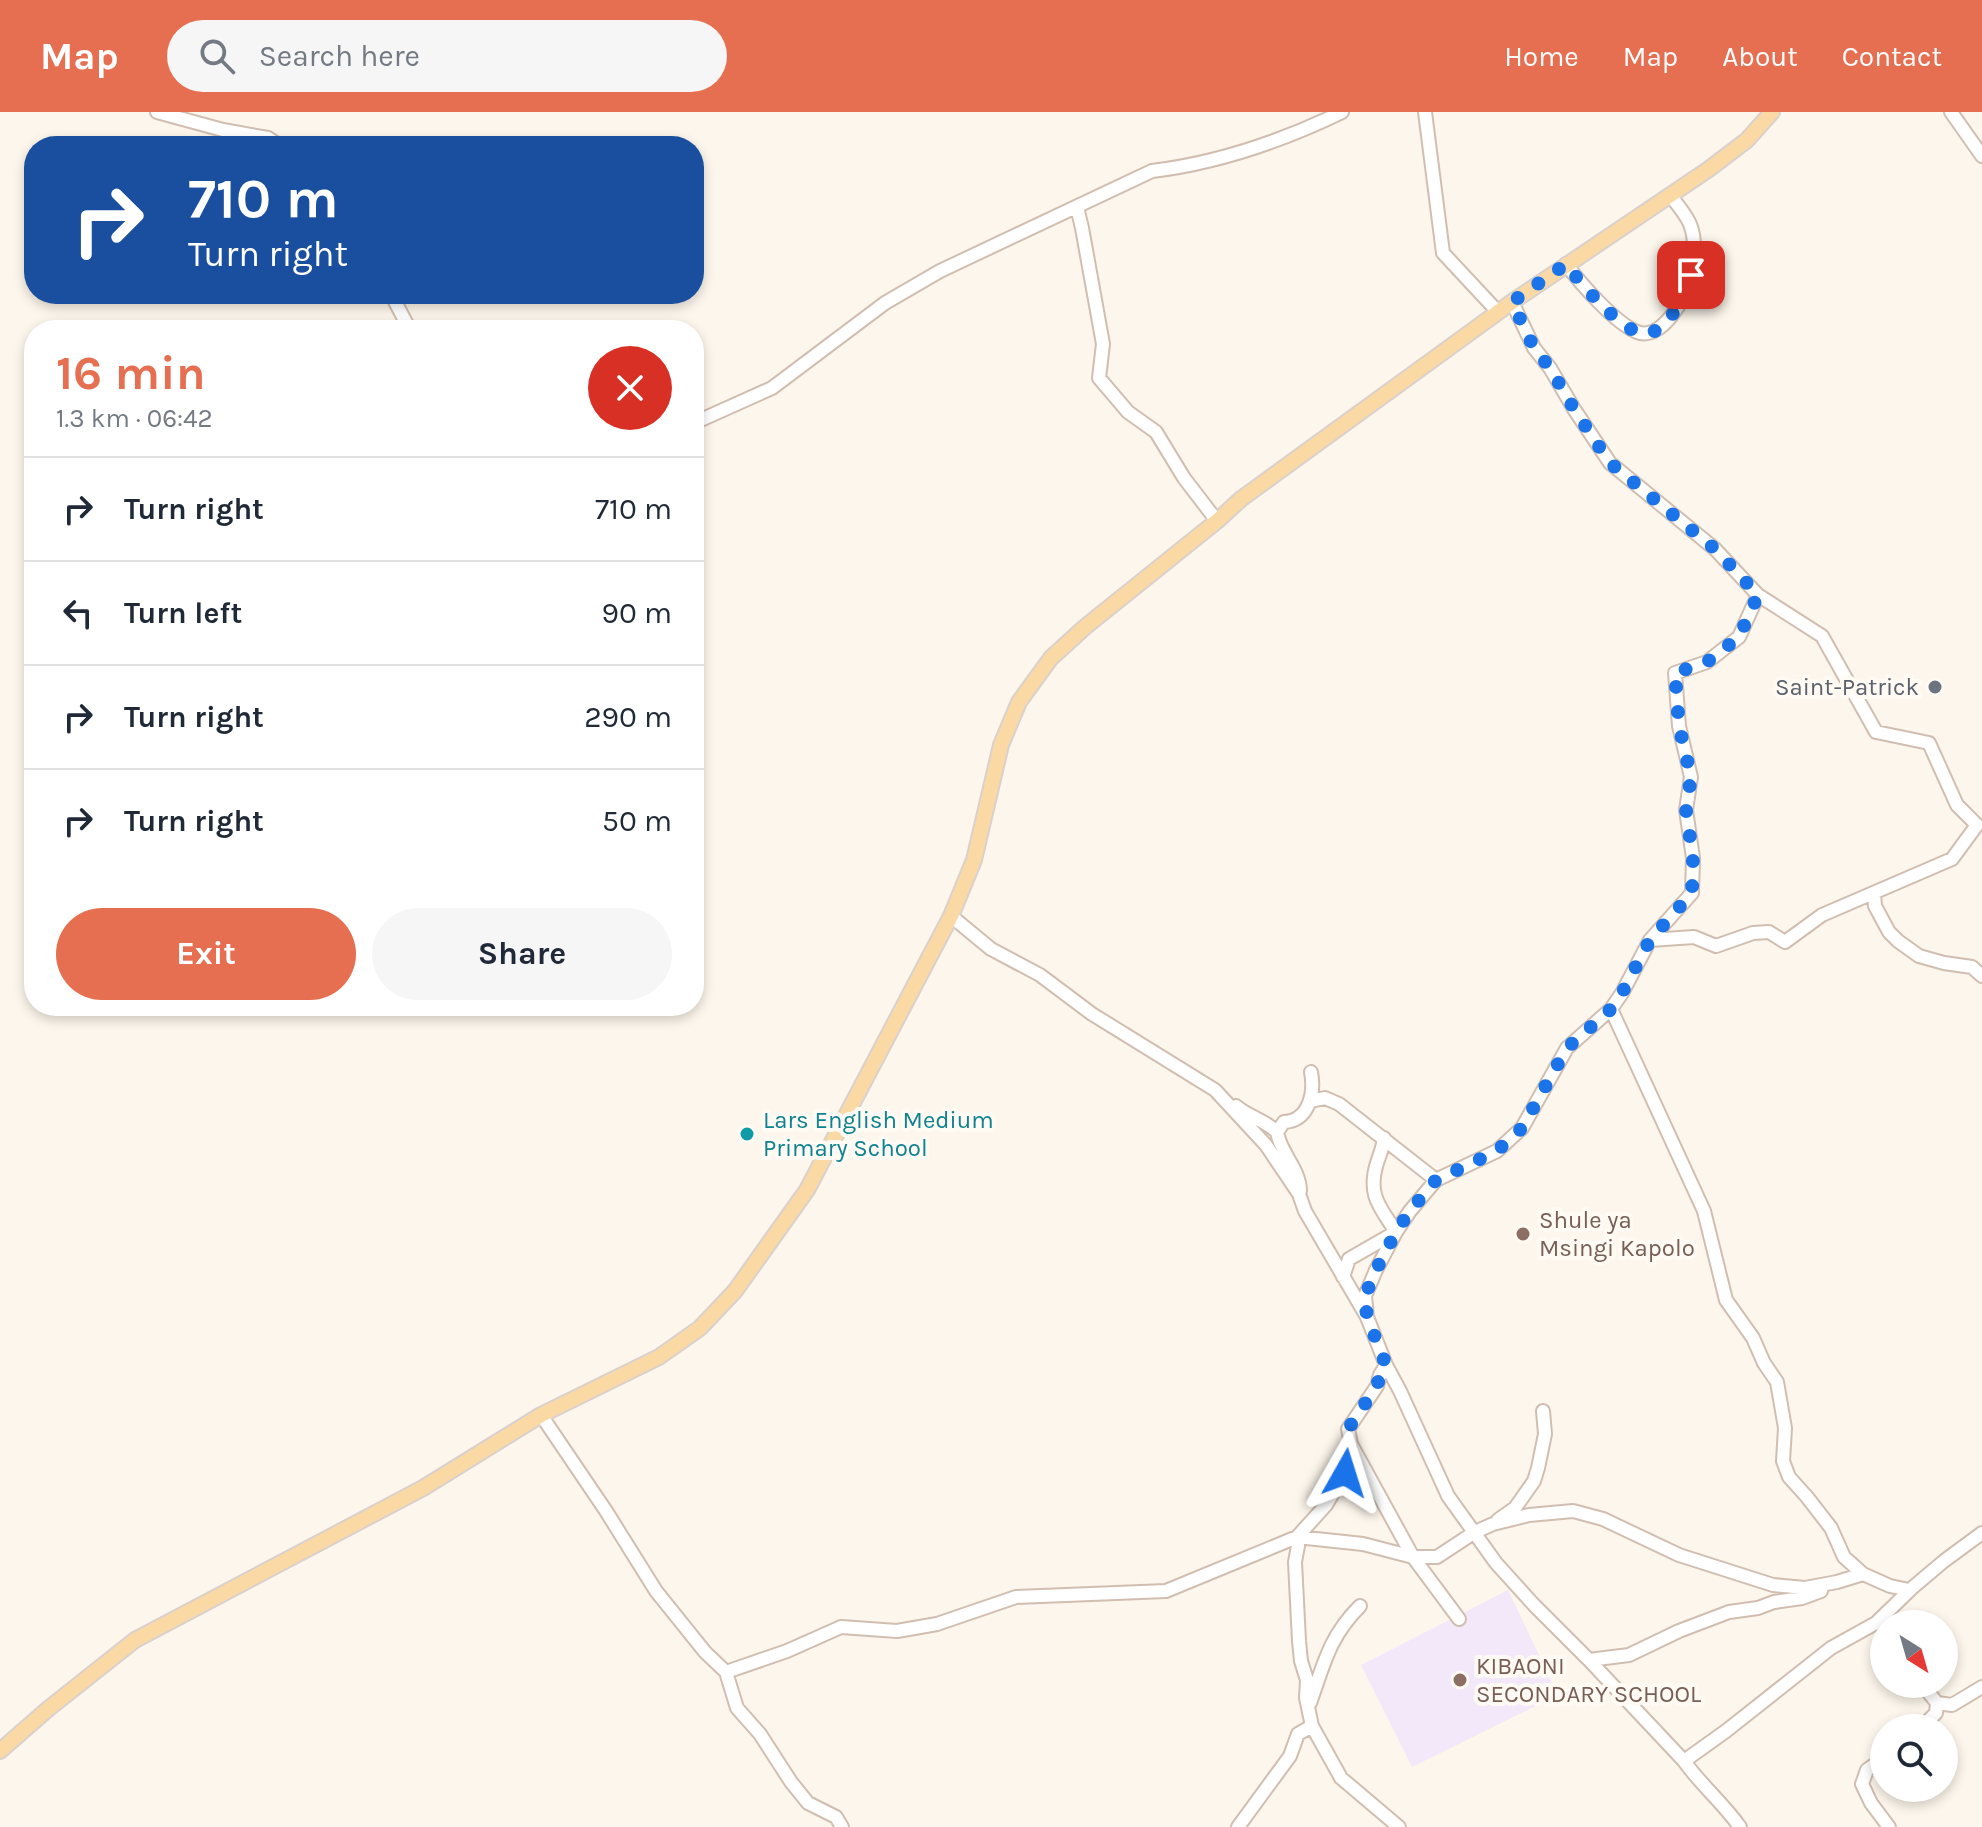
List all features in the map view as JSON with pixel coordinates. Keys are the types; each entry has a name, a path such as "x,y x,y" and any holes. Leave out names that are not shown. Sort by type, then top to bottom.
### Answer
{"main road":[{"path":"0,1751 135,1640 423,1488 541,1415 659,1357 700,1328 735,1291 807,1190 951,916 974,860 1001,745 1019,702 1051,658 1241,499 1512,302 1671,196 1747,140 1772,112"}],"street":[{"path":"157,112 257,136"},
{"path":"704,419 772,388 885,303 940,271 1152,171 1241,153 1305,130 1342,112"},
{"path":"1425,112 1443,253 1498,312"},
{"path":"1951,112 1982,156"},
{"path":"1566,264 1584,288 1623,323 1639,333 1653,333 1678,307 1691,275 1691,226 1671,196"},
{"path":"1077,207 1103,344 1099,378 1128,412 1156,432 1184,478 1217,521"},
{"path":"1512,302 1534,348 1610,463 1715,549 1758,595 1822,636 1876,732 1929,743 1957,805 1980,824 1952,859 1822,915 1785,942 1769,932 1753,933 1716,946 1694,937 1650,940"},
{"path":"1367,1317 1365,1296 1396,1232 1410,1211 1436,1180 1497,1151 1522,1128 1567,1048 1611,1009 1650,940 1692,893 1693,858 1686,810 1691,777 1679,726 1675,673 1707,662 1739,637 1758,595"},
{"path":"1874,893 1875,906 1889,932 1898,941 1919,956 1972,967 1982,976"},
{"path":"951,916 991,949 1040,975 1092,1014 1215,1090 1245,1113 1270,1124 1290,1159 1301,1187 1299,1194"},
{"path":"1611,1009 1704,1211 1726,1300 1753,1338 1777,1382 1785,1428 1783,1461 1789,1477 1831,1528 1844,1557 1863,1574 1890,1586 1909,1590"},
{"path":"1277,1132 1284,1122 1302,1115 1310,1101 1311,1072"},
{"path":"1215,1090 1266,1145 1299,1194 1305,1211 1367,1317 1386,1365 1448,1496 1496,1563 1684,1761 1740,1827"},
{"path":"1310,1101 1325,1098 1339,1104 1436,1180"},
{"path":"1384,1138 1373,1193 1376,1204 1396,1232"},
{"path":"1343,1277 1349,1259 1356,1253 1396,1232"},
{"path":"1330,1254 1356,1253"},
{"path":"1386,1365 1377,1386 1348,1429 1351,1444 1413,1557 1459,1619"},
{"path":"1493,1524 1515,1508 1534,1481 1545,1434 1543,1411"},
{"path":"541,1415 656,1591 705,1652 726,1672 737,1708 760,1734 791,1782 808,1803 836,1817 842,1827"},
{"path":"726,1672 787,1651 841,1627 897,1631 937,1624 1016,1597 1166,1591 1297,1537 1326,1505 1345,1473 1351,1444"},
{"path":"1297,1537 1363,1544 1413,1557 1437,1557 1493,1524 1529,1515 1573,1511 1603,1519 1679,1555 1773,1585 1805,1588 1863,1574"},
{"path":"1894,1610 1909,1590 1982,1533"},
{"path":"1297,1537 1295,1562 1299,1641 1312,1726 1341,1778 1399,1827"},
{"path":"1589,1660 1629,1655 1729,1612 1802,1598 1837,1582"},
{"path":"1309,1706 1336,1634 1360,1606"},
{"path":"1684,1761 1831,1648 1870,1633"},
{"path":"1937,1703 1952,1705 1982,1687"},
{"path":"1933,1698 1937,1703 1935,1714"},
{"path":"1238,1827 1290,1756 1298,1734 1312,1726"},
{"path":"1870,1768 1862,1784 1870,1801"},
{"path":"1871,1802 1889,1827"}],"shaded area":[{"name":"KIBAONI SECONDARY SCHOOL","path":"1508,1590 1558,1695 1412,1767 1361,1665"}],"place":[{"name":"Saint-Patrick","path":"1935,687"},
{"name":"Lars English Medium Primary School","path":"747,1134"},
{"name":"Shule ya Msingi Kapolo","path":"1523,1234"},
{"name":"KIBAONI SECONDARY SCHOOL","path":"1460,1680"}],"route":[{"path":"1345,1473 1351,1444 1348,1429 1377,1386 1386,1365 1367,1317 1365,1296 1396,1232 1436,1180 1497,1151 1522,1128 1567,1048 1611,1009 1650,940 1692,893 1693,858 1686,810 1691,777 1679,726 1675,673 1707,662 1739,637 1758,595 1715,549 1610,463 1534,348 1512,302 1566,264 1584,288 1623,323 1639,333 1653,333 1678,307 1691,275"}]}
